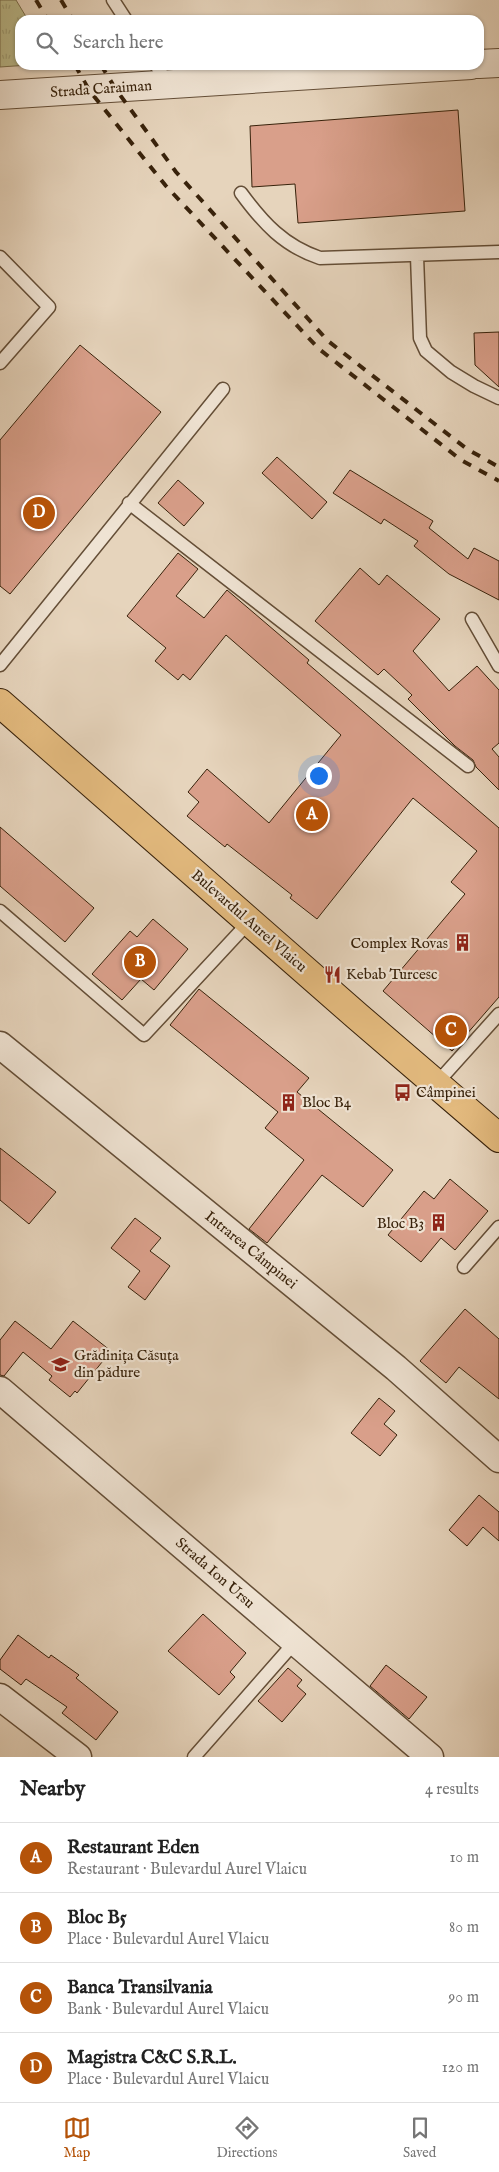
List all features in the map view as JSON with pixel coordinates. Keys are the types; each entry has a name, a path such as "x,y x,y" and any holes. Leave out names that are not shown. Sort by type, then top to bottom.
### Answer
{"main road":[{"name":"Bulevardul Aurel Vlaicu","path":"0,703 499,1138"}],"street":[{"path":"484,64 499,63"},
{"name":"Strada Caraiman","path":"0,95 162,75 316,70"},
{"name":"Intrarea Câmpinei","path":"0,1045 396,1368 499,1459"},
{"name":"Strada Ion Ursu","path":"0,1390 430,1757"},
{"path":"0,1697 78,1757"}],"lane":[{"path":"113,0 123,15"},
{"path":"241,193 270,228 286,242 302,252 320,258 499,252"},
{"path":"417,256 420,338 426,350 451,372 499,398"},
{"path":"0,258 49,306 0,362"},
{"path":"0,665 224,389"},
{"path":"130,504 468,766"},
{"path":"472,619 499,666"},
{"path":"0,911 144,1035 249,922"},
{"path":"436,1084 499,1014"},
{"path":"464,1268 499,1227"},
{"path":"194,1757 295,1642"}],"green space":[{"path":"0,0 16,0 25,15 15,15 15,66 0,67"}],"building":[{"path":"458,110 465,211 298,223 295,184 252,187 250,126"},
{"path":"499,332 499,387 475,365 474,333"},
{"path":"80,345 161,412 10,594 0,586 0,440"},
{"path":"277,457 327,502 312,519 262,473"},
{"path":"350,470 433,521 429,528 468,559 474,548 499,561 499,600 449,574 414,546 418,541 384,519 381,524 333,493"},
{"path":"178,480 204,503 184,526 158,503"},
{"path":"178,553 198,569 176,596 204,618 227,590 309,660 307,663 499,828 499,997 452,1051 383,991 465,894 451,882 477,851 413,798 317,919 290,898 292,895 227,844 225,847 187,816 199,802 188,792 207,769 269,823 341,735 226,635 190,680 183,674 178,680 155,661 166,648 127,616"},
{"path":"360,568 379,585 387,575 440,619 413,651 449,691 477,666 499,690 499,743 492,749 499,757 499,790 476,767 473,760 455,746 408,699 412,695 384,669 378,675 315,621"},
{"path":"0,827 94,908 65,942 0,886"},
{"path":"153,919 188,949 154,990 141,979 122,1000 92,974 130,931 137,937"},
{"name":"Bloc B4","path":"199,989 309,1078 297,1092 393,1170 363,1207 322,1175 267,1243 249,1229 304,1160 265,1128 278,1112 170,1025"},
{"path":"0,1148 56,1192 29,1224 0,1200"},
{"name":"Bloc B3","path":"450,1179 488,1211 455,1250 441,1238 421,1262 388,1235 424,1191 434,1199"},
{"path":"135,1218 161,1238 150,1251 170,1266 145,1300 128,1287 140,1271 111,1248"},
{"path":"465,1309 499,1339 499,1399 459,1367 446,1383 420,1361"},
{"path":"15,1321 51,1349 73,1321 111,1351 77,1393 75,1391 70,1397 49,1380 52,1376 23,1352 4,1376 0,1375 0,1340"},
{"path":"379,1398 395,1411 384,1424 397,1435 380,1456 351,1433"},
{"path":"479,1495 499,1512 499,1541 483,1527 467,1546 449,1530"},
{"path":"203,1614 246,1653 230,1672 235,1677 219,1695 168,1651"},
{"path":"18,1635 49,1658 51,1655 79,1675 76,1678 118,1712 96,1740 62,1713 67,1707 26,1679 21,1685 0,1669 0,1660"},
{"path":"386,1665 427,1697 409,1719 370,1686"},
{"path":"288,1668 302,1680 297,1686 306,1694 282,1722 258,1701"}],"railway":[{"path":"36,0 45,15"},
{"path":"61,0 70,15"},
{"path":"78,70 89,90 166,186 319,349 461,460 499,481"},
{"path":"104,70 176,172 328,341 467,449 499,467"}],"place":[{"name":"Magistra C&C S.R.L.","path":"39,513"},
{"name":"Restaurant Eden","path":"312,815"},
{"name":"Complex Rovas","path":"462,943"},
{"name":"Bloc B5","path":"140,962"},
{"name":"Kebab Turcesc","path":"332,974"},
{"name":"Banca Transilvania","path":"451,1031"},
{"name":"Câmpinei","path":"402,1092"},
{"name":"Bloc B4","path":"288,1102"},
{"name":"Bloc B3","path":"438,1223"},
{"name":"Grădinița Căsuța din pădure","path":"60,1364"}]}
